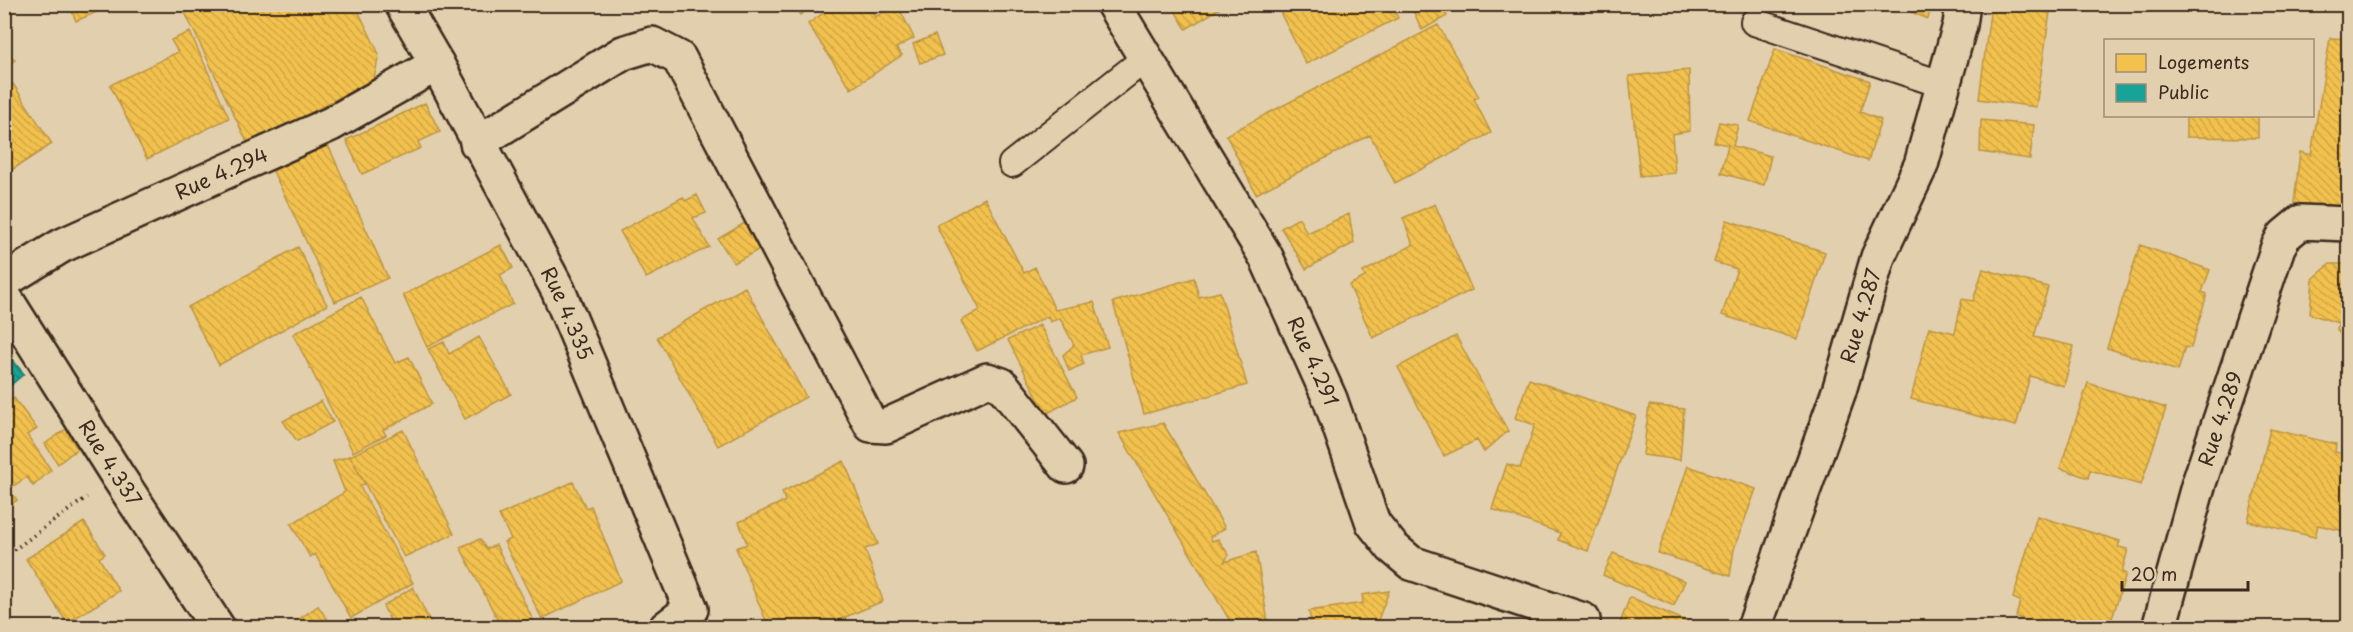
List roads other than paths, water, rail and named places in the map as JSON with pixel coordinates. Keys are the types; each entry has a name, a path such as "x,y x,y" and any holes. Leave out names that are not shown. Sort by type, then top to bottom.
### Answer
{"street":[{"name":"Rue 4.335","path":"402,4 437,64 477,143 558,290 685,621"},
{"name":"Rue 4.291","path":"1113,4 1266,257 1330,399 1373,523 1385,539 1411,563 1582,620"},
{"name":"Rue 4.287","path":"1754,627 1839,391 1878,257 1922,165 1960,24 1963,4"},
{"path":"477,143 623,53 652,44 679,58 871,425 886,426 987,380 1002,385 1066,466"},
{"name":"Rue 4.294","path":"4,281 61,246 331,124 437,64"},
{"name":"Rue 4.289","path":"2159,627 2198,486 2278,247 2284,236 2301,222 2349,224"},
{"name":"Rue 4.337","path":"4,296 117,475 218,627"}],"lane":[{"path":"1754,22 1944,85"},
{"path":"1012,164 1146,58"}]}
